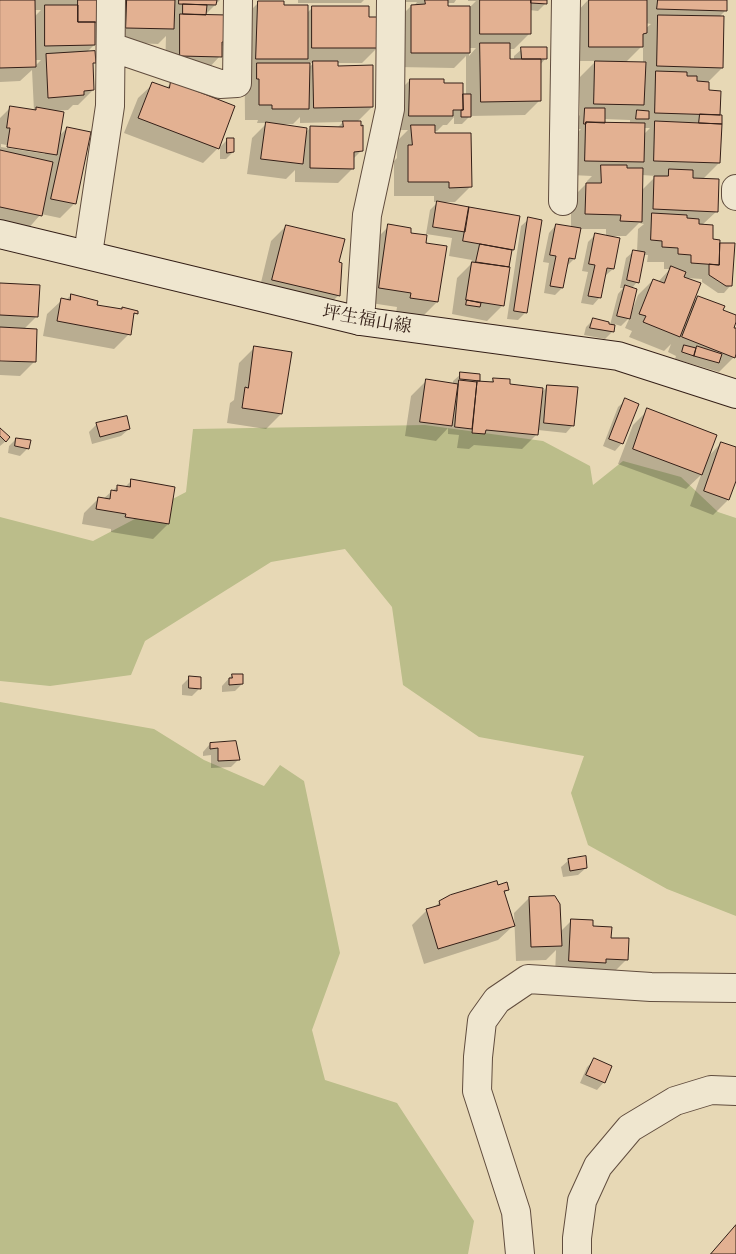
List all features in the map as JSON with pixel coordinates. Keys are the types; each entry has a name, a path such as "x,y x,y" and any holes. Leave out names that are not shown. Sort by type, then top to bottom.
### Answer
{"street":[{"path":"88,254 110,106 111,0"},
{"path":"111,47 220,84 237,83 238,0"},
{"path":"360,321 367,215 390,109 391,0"},
{"path":"563,201 566,0"},
{"path":"736,189 736,196"},
{"name":"坪生福山線","path":"0,234 360,321 618,356 736,394"},
{"path":"520,1254 516,1212 477,1091 482,1021 497,1000 528,979 651,987 736,988"},
{"path":"577,1254 577,1238 582,1201 598,1166 630,1128 675,1101 712,1090 736,1091"}],"green space":[{"path":"425,425 543,441 590,466 593,485 623,461 681,477 718,512 736,518 736,916 667,889 588,845 571,793 584,756 479,737 403,685 392,607 345,549 271,562 145,641 131,675 50,686 0,681 0,517 93,541 186,492 193,429"},
{"path":"0,702 154,729 204,760 264,786 280,765 304,781 340,953 312,1030 325,1080 397,1103 474,1221 468,1254 0,1254"}],"building":[{"path":"0,0 35,0 36,67 0,68"},
{"path":"78,0 98,0 98,22 78,22"},
{"path":"127,0 175,0 174,29 126,28"},
{"path":"179,0 217,0 216,5 179,4"},
{"path":"425,0 448,0 448,6 470,6 470,53 411,53 411,5 425,4"},
{"path":"480,0 531,0 531,34 480,34"},
{"path":"531,0 547,0 547,4 531,3"},
{"path":"589,0 647,0 647,33 643,34 643,47 589,47"},
{"path":"658,0 727,0 727,11 657,9"},
{"path":"258,1 284,1 284,5 308,5 308,59 256,59"},
{"path":"183,4 207,5 206,15 183,14"},
{"path":"45,5 78,5 78,22 95,22 95,45 45,46"},
{"path":"312,6 369,6 369,17 378,17 378,48 312,48"},
{"path":"180,14 228,15 227,42 222,42 222,57 180,56"},
{"path":"658,15 724,16 723,68 657,66"},
{"path":"480,43 510,43 510,59 541,59 541,101 481,102"},
{"path":"521,47 547,47 547,59 522,59"},
{"path":"95,51 96,63 93,63 94,90 84,91 84,95 48,98 46,54"},
{"path":"313,61 338,61 338,66 373,65 373,107 314,108"},
{"path":"595,61 646,62 644,105 594,104"},
{"path":"257,63 310,63 309,109 272,109 272,105 259,105"},
{"path":"656,71 687,72 687,76 697,76 697,81 709,82 709,90 721,91 720,115 655,113"},
{"path":"410,79 444,79 444,83 463,83 463,110 453,110 453,116 409,116"},
{"path":"171,81 235,106 219,149 138,118 152,82 169,88"},
{"path":"463,94 471,94 471,117 461,117"},
{"path":"10,106 36,110 36,107 64,112 57,155 7,147 10,128 7,128"},
{"path":"585,108 605,108 605,123 586,122 584,124"},
{"path":"637,110 649,111 649,119 636,119"},
{"path":"700,114 722,115 722,124 699,123"},
{"path":"343,121 361,121 361,126 363,125 363,151 354,152 354,169 310,168 310,126 343,127"},
{"path":"655,121 722,124 720,163 654,161"},
{"path":"266,122 307,128 303,164 261,159"},
{"path":"586,122 645,123 644,162 585,161"},
{"path":"411,125 435,125 435,133 471,133 472,187 449,188 449,182 408,182 408,145 412,145"},
{"path":"67,127 91,132 76,204 51,199"},
{"path":"227,138 234,138 234,152 227,153"},
{"path":"0,150 53,162 42,216 0,207"},
{"path":"601,165 627,165 627,168 643,168 642,222 620,221 621,215 585,214 586,183 601,183"},
{"path":"669,169 693,170 693,178 719,179 718,212 653,209 654,176 668,176"},
{"path":"437,201 469,207 465,232 433,227"},
{"path":"469,207 520,216 514,250 463,241"},
{"path":"652,213 687,215 687,218 699,219 699,224 713,225 713,239 720,240 719,265 691,263 691,255 678,254 678,248 662,247 662,241 651,240"},
{"path":"528,217 542,220 527,313 514,311"},
{"path":"388,224 411,228 411,233 427,235 426,243 447,246 438,302 410,298 411,293 379,288"},
{"path":"556,224 581,228 575,259 569,258 563,288 550,286 556,256 550,255"},
{"path":"286,225 345,239 339,262 342,263 340,296 272,280"},
{"path":"595,233 620,238 614,269 607,268 601,298 588,296 595,265 589,264"},
{"path":"720,243 735,243 732,286 726,286 709,275 709,264 719,265"},
{"path":"480,244 512,250 509,267 476,262"},
{"path":"633,250 645,252 639,283 627,280"},
{"path":"472,262 510,267 504,306 466,300"},
{"path":"671,266 686,272 684,277 701,283 680,337 643,322 646,316 639,314 653,279 664,283"},
{"path":"0,283 40,285 38,317 0,315"},
{"path":"625,285 637,289 630,319 617,316"},
{"path":"71,294 98,301 97,305 122,309 122,307 138,311 138,314 134,313 131,335 57,321 61,298 70,300"},
{"path":"698,296 725,306 723,310 736,315 734,328 736,328 735,358 682,337"},
{"path":"467,300 481,303 480,307 466,305"},
{"path":"593,318 615,325 614,332 590,328"},
{"path":"0,327 37,329 36,362 0,361"},
{"path":"684,345 696,348 694,356 682,352"},
{"path":"254,346 292,352 282,414 242,408 245,387 248,388"},
{"path":"697,346 722,354 719,363 694,356"},
{"path":"460,372 480,374 480,381 460,379"},
{"path":"493,378 510,379 510,384 543,388 538,435 486,430 485,434 472,433 477,381 493,382"},
{"path":"426,379 458,384 452,426 420,422"},
{"path":"459,380 477,382 472,429 455,427"},
{"path":"547,385 578,387 574,426 544,423"},
{"path":"625,398 639,404 623,444 609,439"},
{"path":"647,408 717,435 702,475 633,449"},
{"path":"127,416 130,429 100,437 96,423"},
{"path":"0,428 10,437 6,442 0,436"},
{"path":"16,438 31,440 29,449 15,446"},
{"path":"721,442 736,447 736,481 729,500 704,491"},
{"path":"131,479 175,487 169,524 125,517 126,514 96,509 98,497 110,499 111,490 117,491 117,485 130,487"},
{"path":"232,674 243,674 243,684 229,685 229,678 232,678"},
{"path":"189,676 201,677 201,689 189,688"},
{"path":"236,741 240,760 218,761 218,748 210,749 210,743"},
{"path":"586,856 587,868 570,871 568,859"},
{"path":"497,881 498,885 507,882 509,890 504,891 515,926 438,949 426,909 440,905 439,901 450,895"},
{"path":"555,896 560,904 562,946 531,947 529,897"},
{"path":"571,919 593,920 593,926 612,927 611,938 629,938 628,960 606,959 606,963 569,961"},
{"path":"594,1058 612,1066 605,1083 586,1075"},
{"path":"736,1225 736,1254 711,1254"}]}
